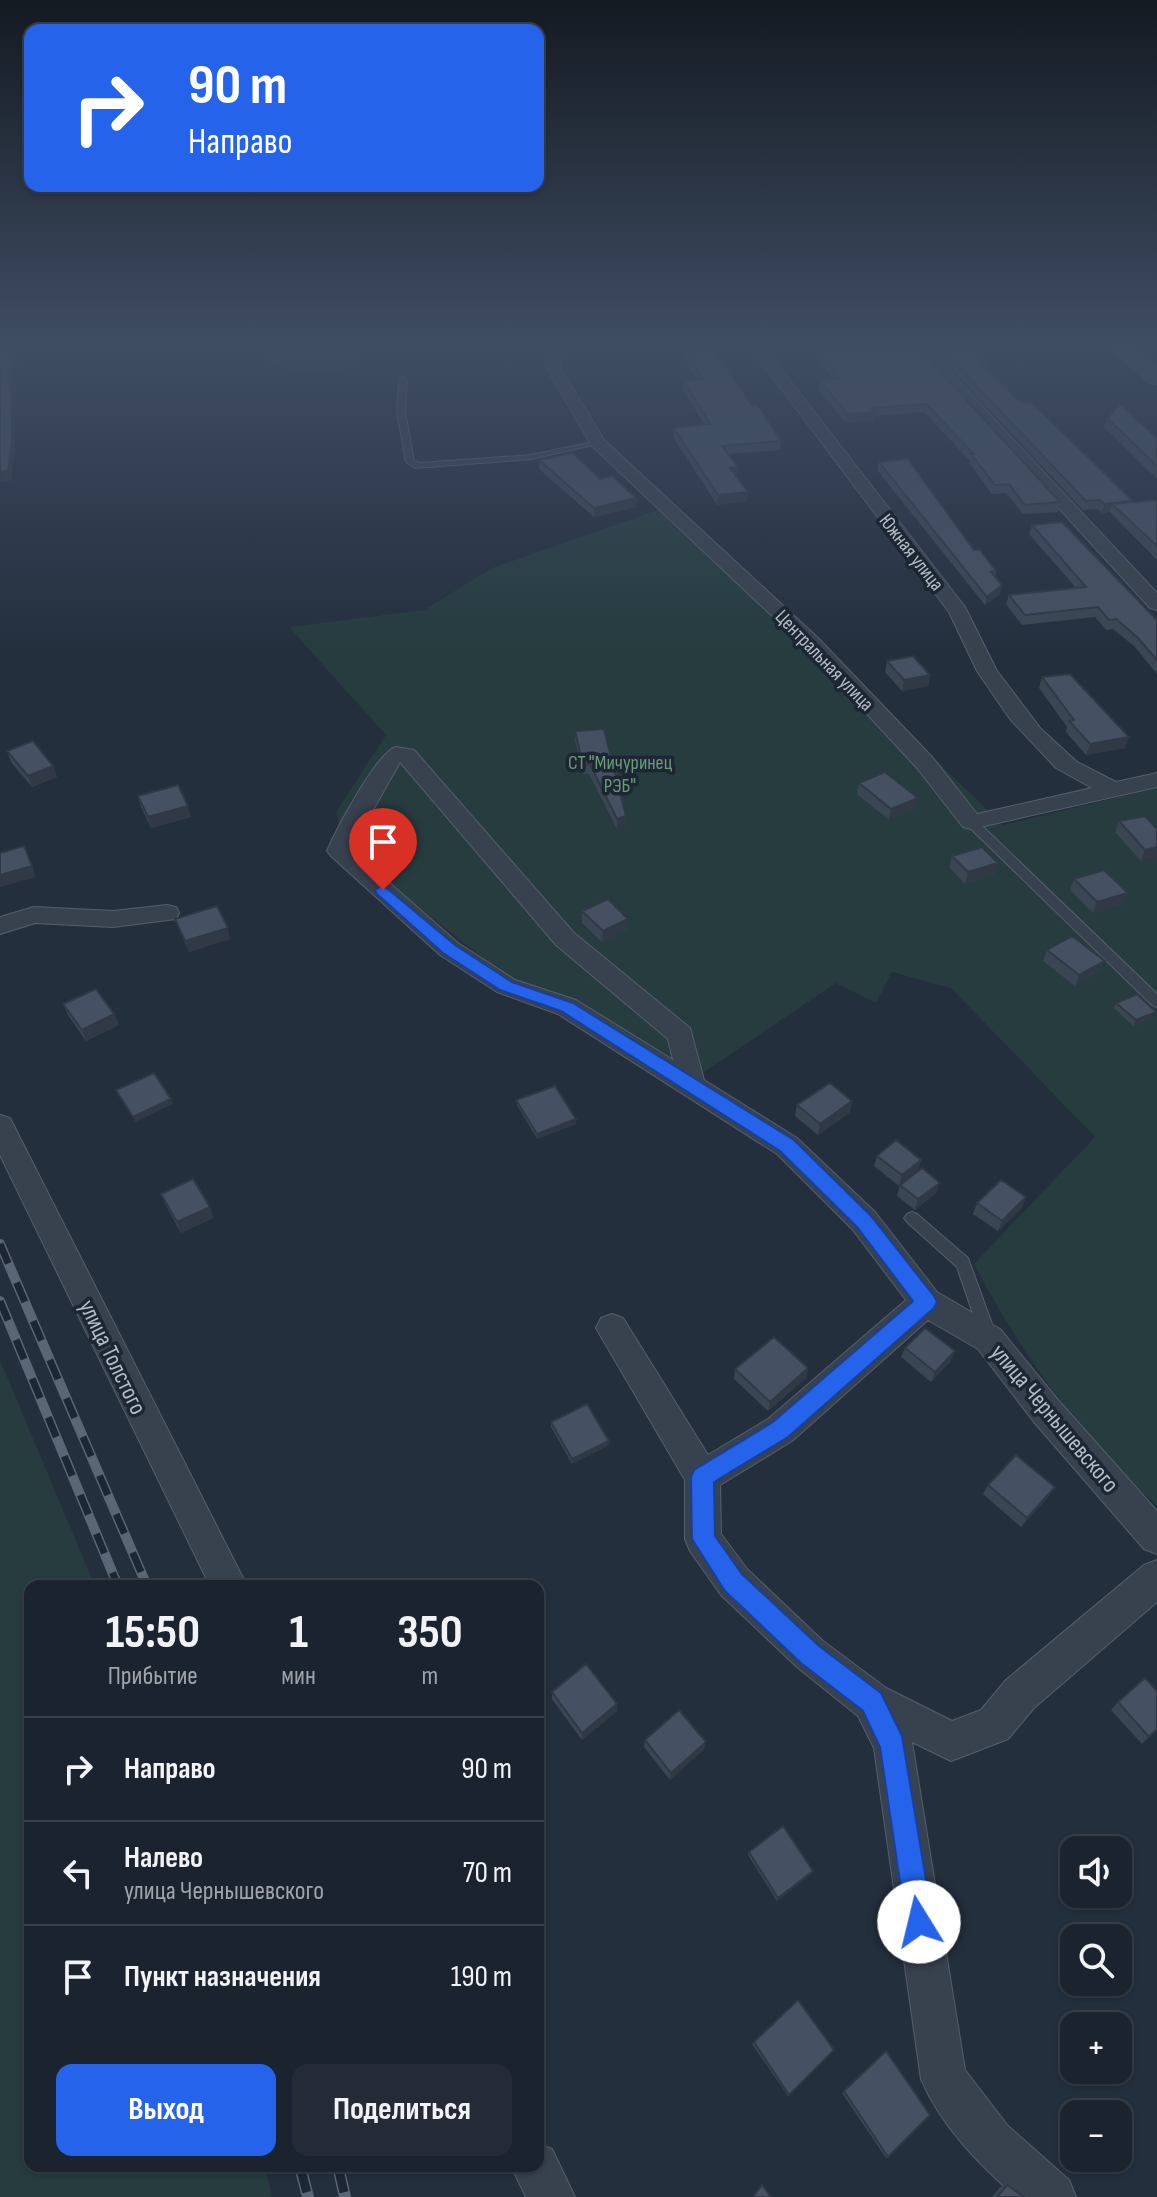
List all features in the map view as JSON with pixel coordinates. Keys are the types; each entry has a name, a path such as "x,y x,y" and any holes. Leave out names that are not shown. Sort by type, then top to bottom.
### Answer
{"street":[{"name":"Центральная улица","path":"601,446 811,642 925,763 971,822"},
{"name":"Южная улица","path":"832,446 958,611 966,639 1035,737 1064,763 1113,790"},
{"path":"1010,446 1157,604"},
{"name":"улица Чернышевского","path":"691,1082 681,1035 565,939 500,868 406,755 396,754 389,760 385,773 351,822 339,851 449,949 506,986 567,1007 691,1082 787,1146 864,1221 926,1302 989,1339 1046,1411 1157,1537"},
{"path":"971,822 1157,780"},
{"path":"0,926 34,915 113,919 167,913"},
{"name":"улица Толстого","path":"0,1126 226,1580"},
{"path":"702,1477 780,1430 926,1302"},
{"path":"612,1328 702,1477 703,1539 734,1582 810,1654 872,1702 951,1741 994,1725 1020,1694 1157,1578"},
{"path":"872,1702 893,1745 944,2079 991,2143 1052,2197"},
{"path":"538,2172 551,2197"}],"lane":[{"path":"407,446 410,462 418,466 531,457 586,446"},
{"path":"971,822 1157,1002"},
{"path":"912,1218 963,1263 989,1339"}],"green space":[{"name":"СТ \"Мичуринец РЭБ\"","path":"672,505 1003,825 1157,788 1157,1506 1103,1452 1055,1393 1012,1330 974,1264 1095,1137 951,988 892,972 876,1003 836,983 695,1078 577,1003 506,976 345,849 336,812 386,735 289,627 424,610 492,568"},
{"path":"0,1360 92,1580 24,1580 24,2172 266,2172 272,2197 0,2197"}],"building":[{"path":"0,446 11,446 8,471 0,472"},
{"path":"686,446 728,446 722,446 738,467 730,468 748,492 718,495"},
{"path":"966,446 1008,446 1060,502 1025,505 1009,484 995,485 971,454 974,454"},
{"path":"1033,446 1076,446 1133,501 1104,504 1100,500 1086,501"},
{"path":"1136,446 1157,446 1157,466"},
{"path":"573,453 600,479 612,476 636,498 594,508 539,460"},
{"path":"908,459 974,550 980,550 996,571 991,572 1002,585 987,597 879,462"},
{"path":"1157,500 1157,546 1112,504"},
{"path":"1062,522 1157,620 1157,660 1137,637 1116,619 1109,620 1098,607 1025,615 1009,595 1086,587 1032,525"},
{"path":"913,656 930,675 904,680 887,661"},
{"path":"1070,674 1129,737 1090,744 1069,721 1074,720 1042,677"},
{"path":"604,729 626,816 617,819 590,764 583,765 575,731"},
{"path":"33,741 53,766 28,776 7,751"},
{"path":"885,772 918,798 891,809 859,783"},
{"path":"178,785 188,806 148,817 138,796"},
{"path":"1145,816 1157,829 1157,847 1145,850 1119,821"},
{"path":"24,846 32,866 0,875 0,853"},
{"path":"982,847 998,863 968,872 952,856"},
{"path":"1104,870 1128,893 1097,902 1074,879"},
{"path":"608,899 628,919 603,931 582,911"},
{"path":"217,906 228,928 185,941 175,919"},
{"path":"1072,936 1105,961 1079,975 1047,950"},
{"path":"96,989 114,1014 82,1030 63,1004"},
{"path":"1137,994 1156,1012 1136,1020 1116,1003"},
{"path":"154,1073 171,1099 133,1117 116,1090"},
{"path":"830,1083 852,1101 820,1124 797,1105"},
{"path":"555,1086 576,1119 537,1134 516,1100"},
{"path":"896,1140 921,1160 902,1175 877,1156"},
{"path":"922,1168 940,1183 918,1199 900,1185"},
{"path":"193,1179 210,1207 177,1222 161,1194"},
{"path":"1001,1180 1026,1197 1002,1221 977,1203"},
{"path":"925,1328 955,1351 935,1372 905,1348"},
{"path":"774,1337 808,1368 770,1402 735,1369"},
{"path":"587,1404 609,1441 572,1459 551,1422"},
{"path":"1016,1455 1055,1487 1027,1518 988,1485"},
{"path":"586,1664 617,1704 582,1733 552,1692"},
{"path":"1145,1678 1157,1691 1157,1729 1149,1737 1118,1702"},
{"path":"679,1710 706,1742 671,1773 645,1740"},
{"path":"783,1826 813,1871 778,1898 749,1852"},
{"path":"798,2000 834,2050 789,2095 754,2042"},
{"path":"886,2051 930,2115 888,2157 844,2091"},
{"path":"762,2185 771,2197 753,2197"},
{"path":"1007,2185 1024,2197 997,2197"}],"railway":[{"path":"0,1244 144,1580"},
{"path":"0,1301 116,1580"},
{"path":"302,2172 308,2197"},
{"path":"339,2172 345,2197"}],"route":[{"path":"383,890 449,949 506,986 567,1007 691,1082 787,1146 864,1221 926,1302 780,1430 702,1477 703,1539 734,1582 810,1654 872,1702 893,1745 919,1922"}]}
